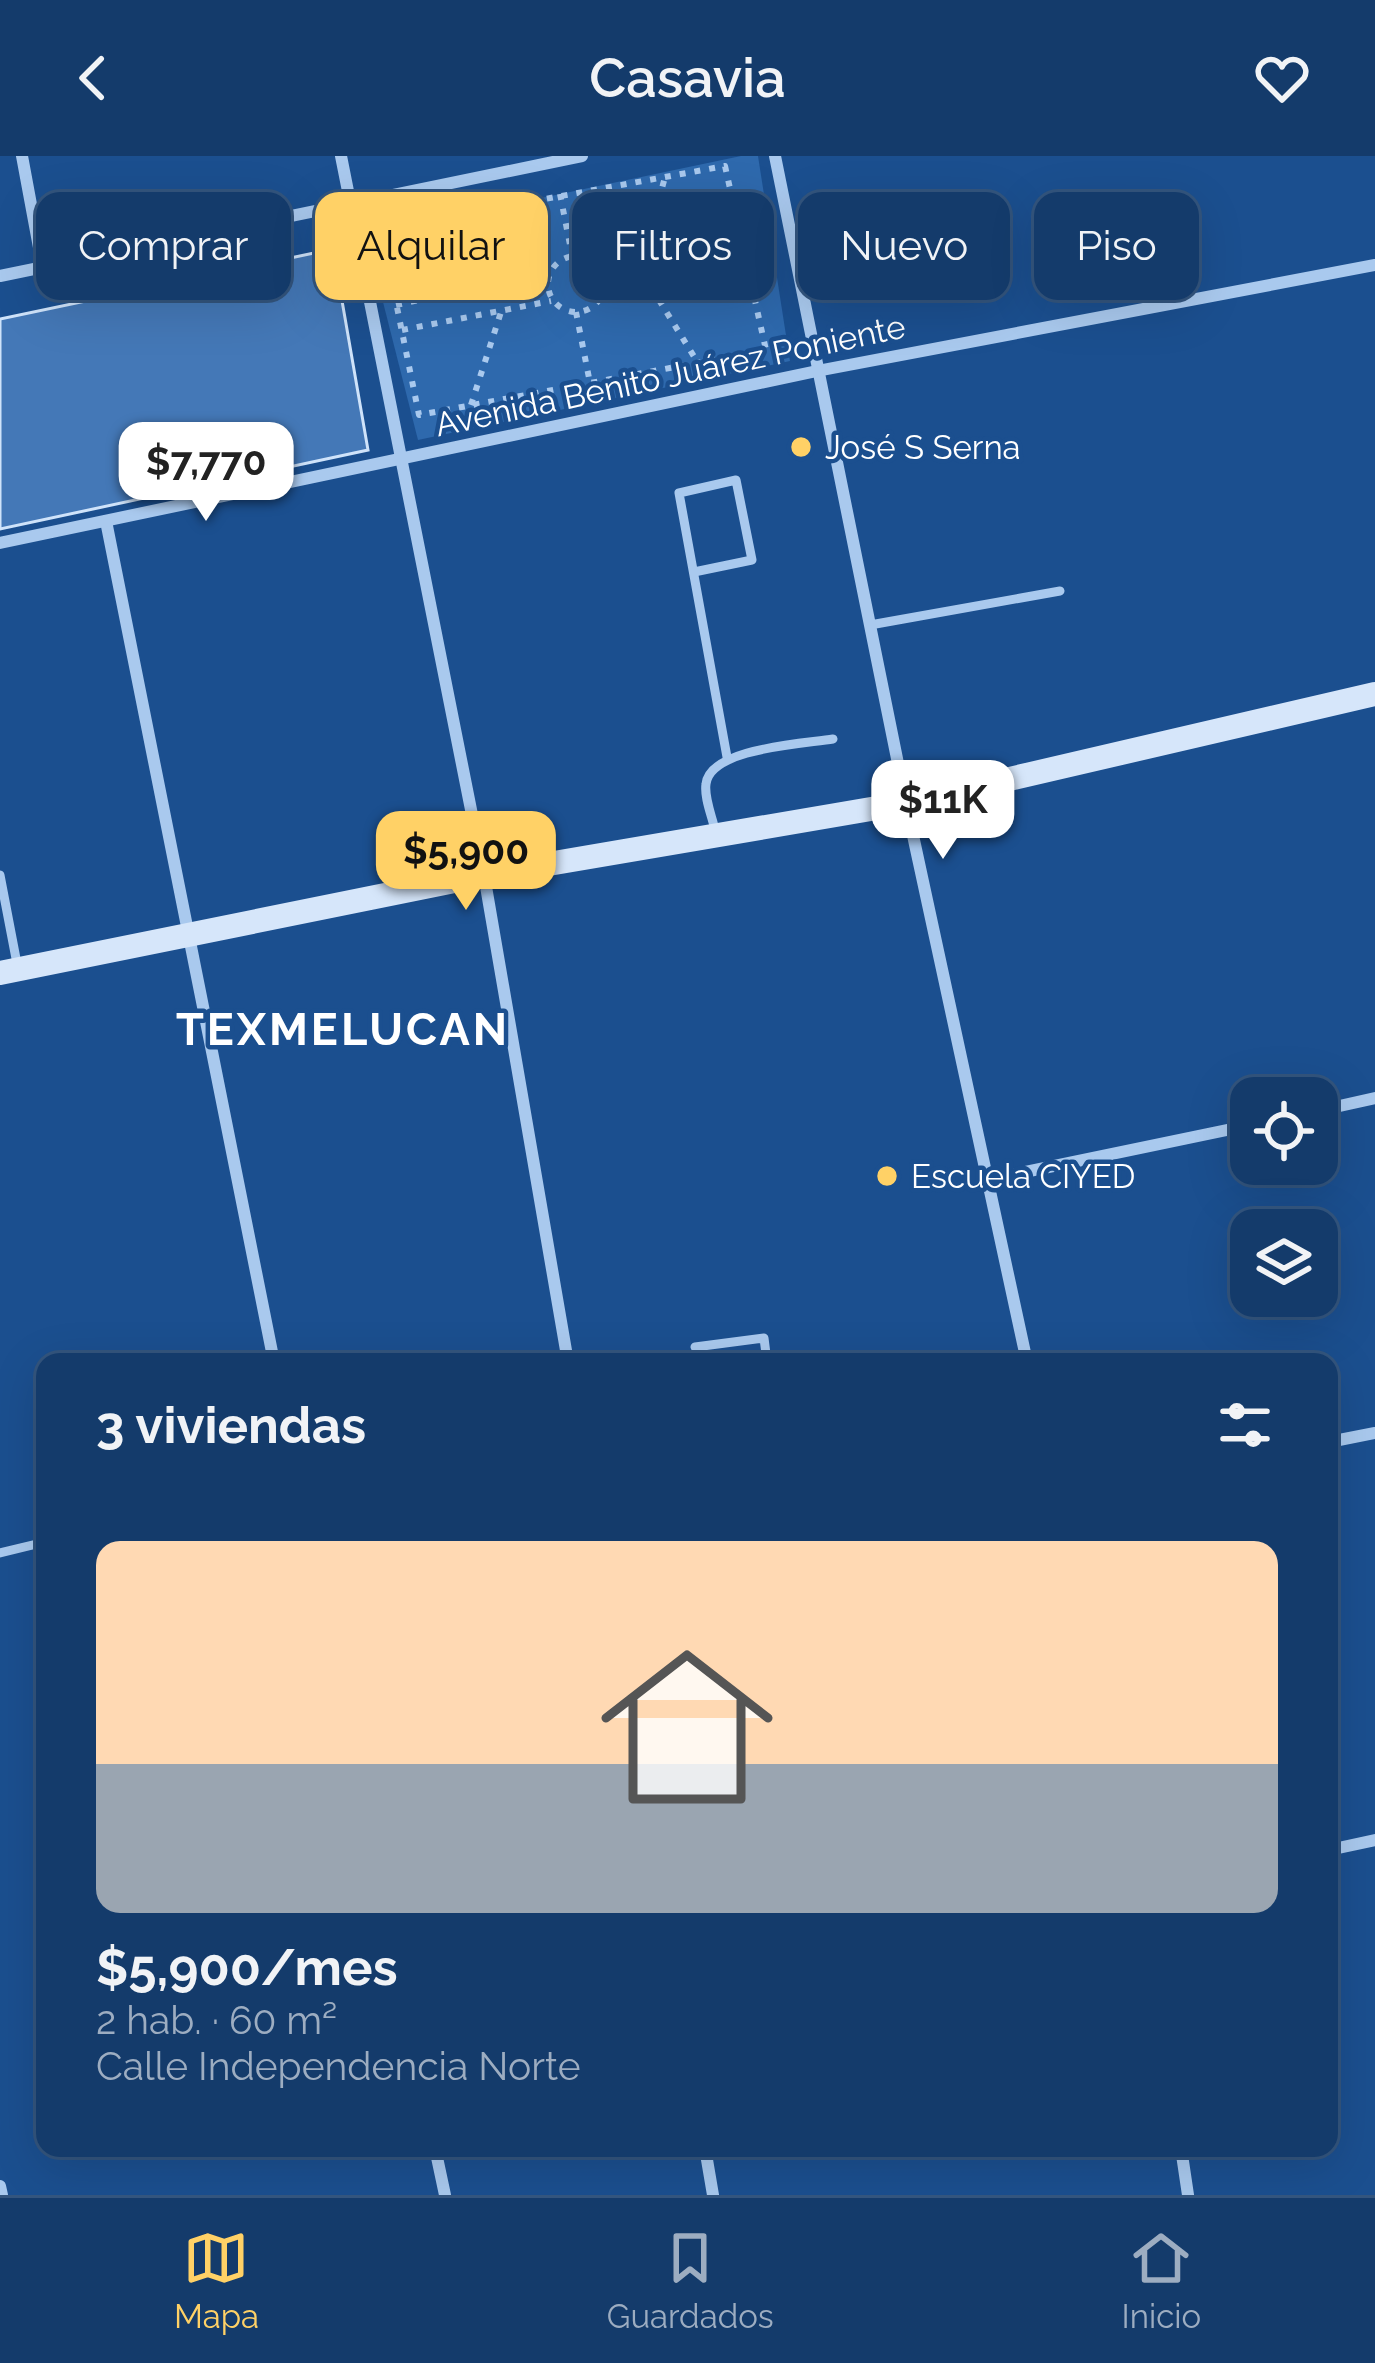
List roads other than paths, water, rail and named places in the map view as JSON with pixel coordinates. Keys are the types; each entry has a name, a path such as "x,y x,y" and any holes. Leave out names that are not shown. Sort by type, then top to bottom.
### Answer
{"main road":[{"path":"9,971 484,875 906,802 1375,694"}],"street":[{"path":"22,156 36,231"},
{"path":"341,156 348,192"},
{"path":"419,192 582,156"},
{"path":"775,156 869,625 1025,1353"},
{"name":"Avenida Benito Juárez Poniente","path":"0,543 817,371 1375,265"},
{"path":"0,276 36,270"},
{"path":"370,300 484,875 566,1353"},
{"path":"106,521 272,1353"},
{"path":"1338,1107 1375,1099"},
{"path":"988,1180 1230,1129"},
{"path":"1338,1440 1375,1432"},
{"path":"1338,1848 1375,1840"},
{"path":"437,2157 445,2195"},
{"path":"707,2157 713,2195"},
{"path":"1182,2157 1188,2195"},
{"path":"0,2186 2,2195"}],"lane":[{"path":"694,572 752,560 736,480 679,493 727,757"},
{"path":"869,625 1060,591"},
{"path":"716,836 705,786 710,770 727,757 833,739"},
{"path":"0,875 9,971"},
{"path":"695,1347 764,1338 766,1353"},
{"path":"0,1552 36,1544"}],"place":[{"name":"José S Serna","path":"801,447"},
{"name":"Escuela CIYED","path":"887,1176"}],"district":[{"name":"TEXMELUCAN","path":"343,1029"}]}
